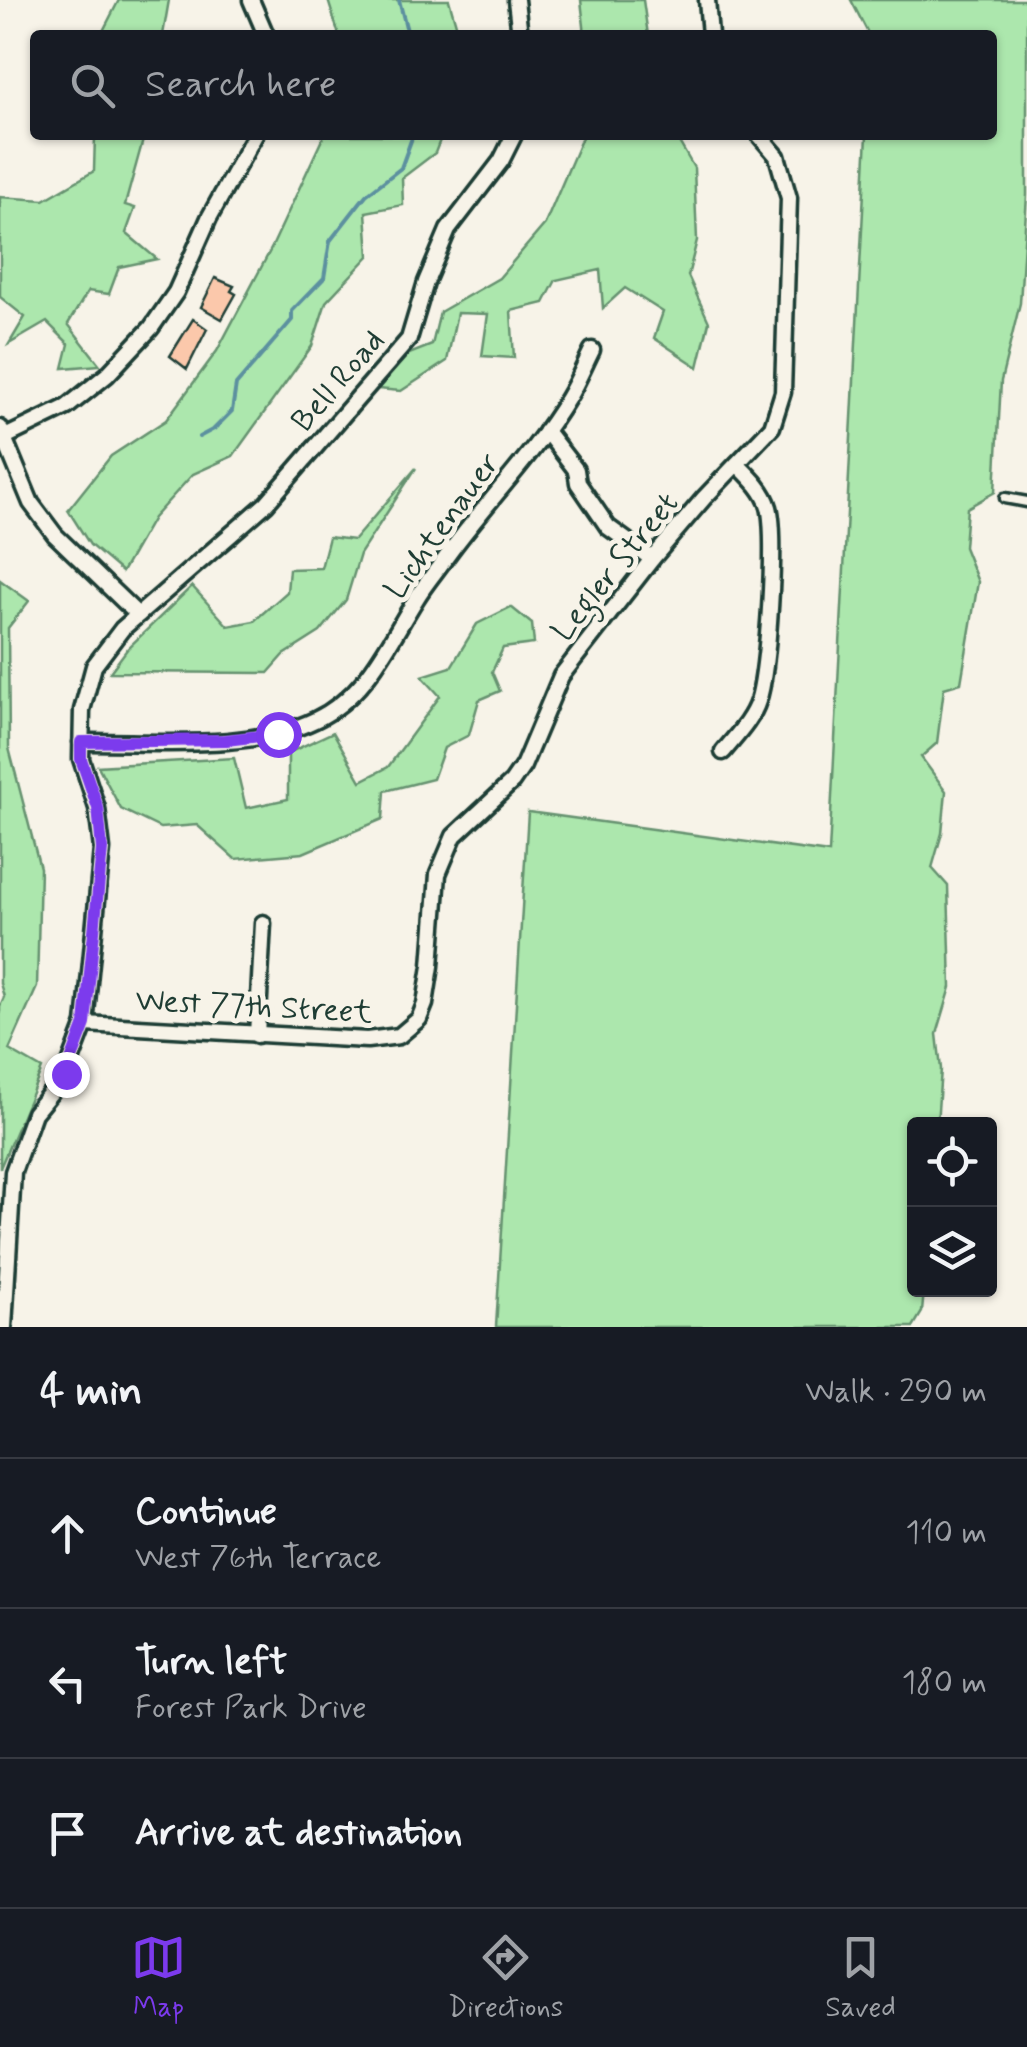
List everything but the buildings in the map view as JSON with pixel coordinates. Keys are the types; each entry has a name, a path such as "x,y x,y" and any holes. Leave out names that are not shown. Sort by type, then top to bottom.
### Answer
{"street":[{"path":"250,0 264,30"},
{"path":"516,0 519,30"},
{"path":"706,0 709,30"},
{"path":"138,615 55,535 31,504 2,433 67,407 107,375 151,328 176,292 209,218 253,140"},
{"name":"Bell Road","path":"4,1327 13,1172 34,1113 66,1074 85,1024 102,849 98,808 81,759 82,710 94,666 122,629 266,504 409,338 426,282 448,230 501,161 512,140"},
{"name":"Legler Street","path":"415,1023 425,1004 438,874 447,849 461,826 512,782 524,766 561,676 652,559 772,427 783,392 789,198 777,156 763,140"},
{"name":"Lichtenauer","path":"81,742 226,740 278,734 318,719 357,690 385,656 416,598 546,430 592,350"},
{"path":"546,430 576,470 578,483 608,526 652,559"},
{"path":"723,752 758,702 772,564 769,506 761,490 737,464"},
{"path":"257,1034 264,923"},
{"name":"West 77th Street","path":"85,1024 339,1040 399,1036 415,1023"}],"lane":[{"path":"1004,498 1027,502"}],"green space":[{"path":"119,0 169,0 164,30 104,30"},
{"path":"328,0 449,0 458,30 337,30"},
{"path":"581,0 643,0 647,30 584,30"},
{"path":"851,0 1027,0 1027,195 1020,303 1001,381 995,492 967,508 964,547 978,582 961,683 944,688 937,743 921,757 946,791 942,833 932,868 948,886 951,987 937,1034 941,1069 938,1117 907,1117 907,1297 923,1297 922,1312 913,1327 496,1327 528,812 829,853 867,140 997,140 997,30 866,30"},
{"path":"95,140 143,140 125,205 135,208 126,233 157,259 119,267 109,294 88,291 68,324 100,365 63,368 69,344 47,322 9,344 25,317 0,297 0,197 44,200 94,171"},
{"path":"322,140 440,140 435,153 402,178 403,205 366,212 369,256 326,302 312,346 233,456 193,474 153,518 122,572 90,545 68,510 111,456 166,420 217,351 272,247"},
{"path":"581,140 678,140 694,168 697,240 688,276 709,322 698,367 654,338 663,312 625,288 603,308 600,270 556,280 544,303 511,311 514,358 482,356 488,314 457,313 447,361 401,391 377,389 409,354 432,345 440,312 499,278 545,224"},
{"path":"416,468 360,554 346,600 320,632 284,655 268,673 110,672 128,648 192,586 228,626 254,621 287,592 289,569 321,568 329,537 354,540"},
{"path":"0,580 29,601 8,628 9,748 40,868 37,987 9,1050 42,1069 0,1168 0,1006 4,997 0,983"},
{"path":"511,607 532,624 534,644 503,648 492,672 500,691 479,700 469,735 444,748 433,779 385,791 383,819 303,853 235,859 197,825 160,828 121,809 98,766 234,758 246,808 288,799 288,753 333,732 361,781 388,767 440,696 422,676 451,667 477,624"}],"waterway":[{"path":"399,0 407,30"},
{"path":"199,437 232,411 236,385 292,320 292,311 324,278 330,241 366,195 401,168 411,140"}],"route":[{"path":"66,1074 85,1024 102,849 98,808 81,759 81,742 226,740 278,734"}]}
